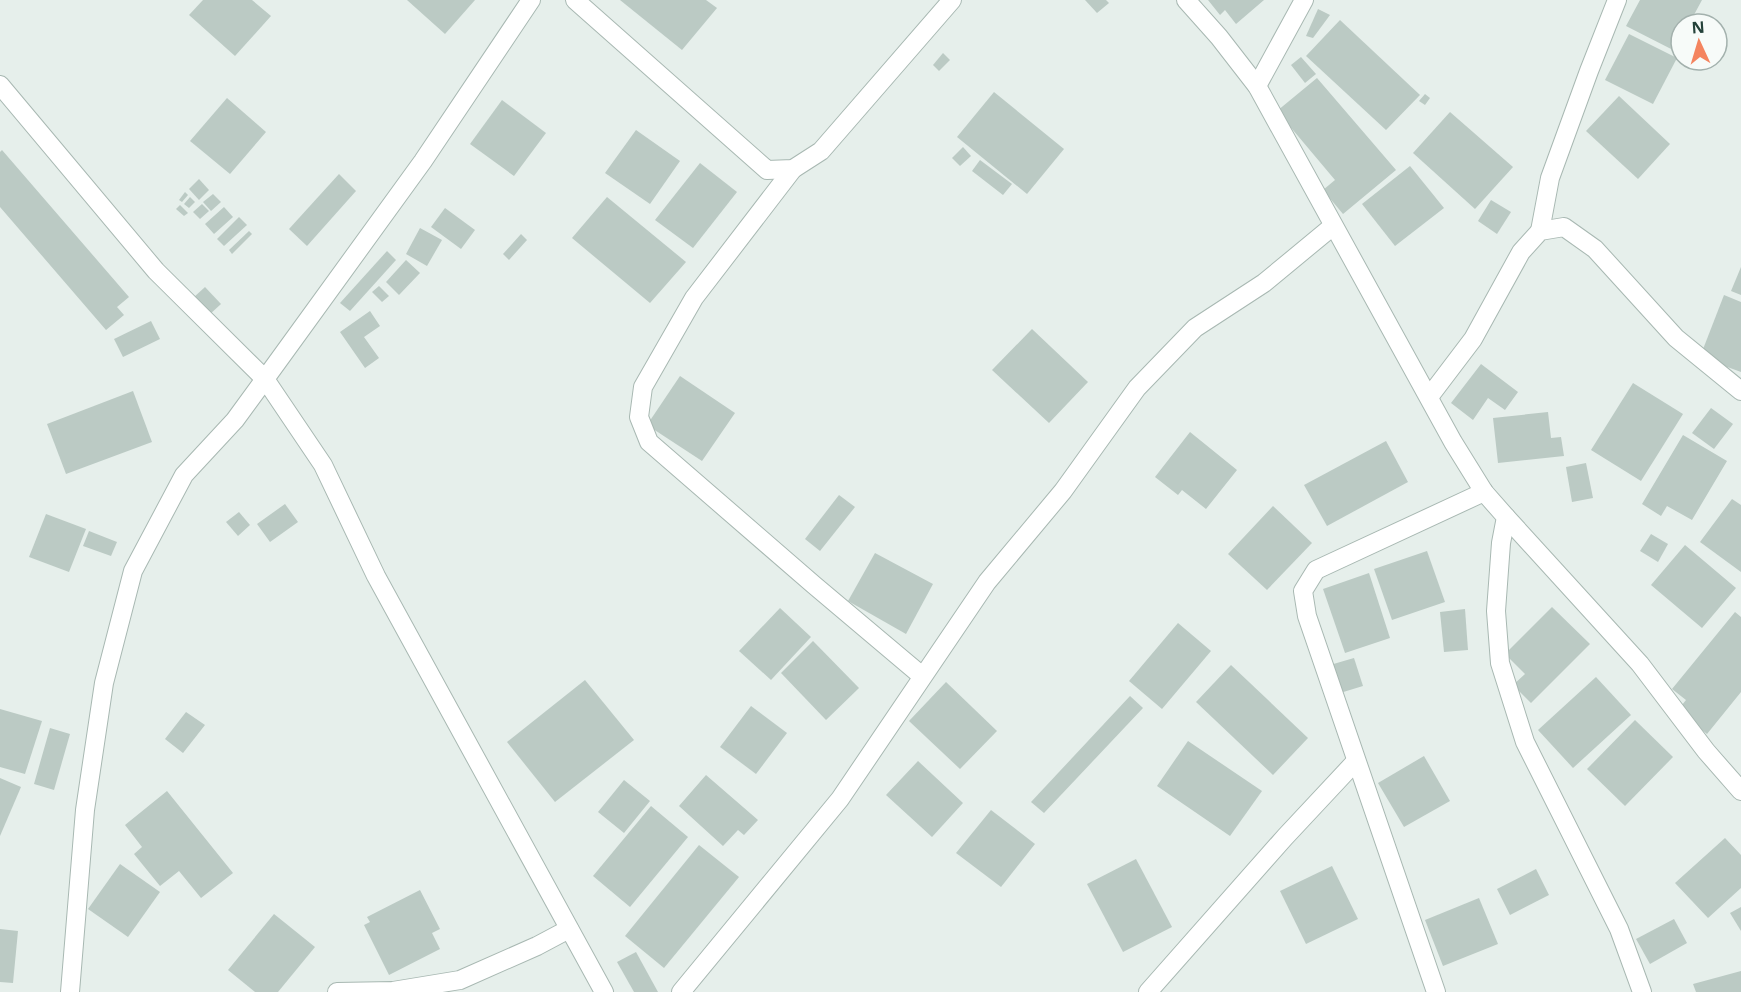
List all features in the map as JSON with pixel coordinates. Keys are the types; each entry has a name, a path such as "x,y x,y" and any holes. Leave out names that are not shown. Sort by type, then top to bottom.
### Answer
{"street":[{"path":"70,992 87,799 104,683 133,571 184,475 235,420 265,379 423,161 531,0"},
{"path":"575,0 766,170 793,168"},
{"path":"922,675 649,442 639,417 643,387 694,298 793,168 821,151 952,0"},
{"path":"1186,0 1219,37 1257,86 1453,442 1484,492 1640,664 1706,751 1741,791"},
{"path":"1257,86 1304,0"},
{"path":"1429,397 1473,339 1521,252 1540,231 1550,178 1617,0"},
{"path":"0,85 6,104 156,271 265,379 323,465 376,576 604,992"},
{"path":"681,992 840,799 987,582 1063,491 1137,388 1195,328 1264,283 1333,226"},
{"path":"1540,231 1564,227 1595,249 1676,338 1741,391"},
{"path":"1436,992 1307,616 1303,591 1316,570 1484,492"},
{"path":"1506,517 1501,543 1496,611 1500,663 1525,742 1619,929 1642,992"},
{"path":"1148,992 1356,760"},
{"path":"337,992 393,991 460,980 537,946 569,928"}],"building":[{"path":"203,0 252,0 271,16 235,56 189,15"},
{"path":"407,0 475,0 445,34"},
{"path":"620,0 706,0 717,8 682,50"},
{"path":"1085,0 1106,0 1109,3 1097,13"},
{"path":"1208,0 1264,0 1236,24 1225,10 1220,15"},
{"path":"1640,0 1702,0 1696,12 1669,12 1669,48 1626,26"},
{"path":"1318,9 1330,15 1313,38 1306,36"},
{"path":"1340,20 1420,95 1386,130 1306,56"},
{"path":"1629,34 1669,54 1670,72 1653,104 1605,80"},
{"path":"943,53 950,60 939,71 933,65"},
{"path":"1301,57 1316,74 1305,83 1291,65"},
{"path":"1317,78 1396,170 1343,214 1323,190 1335,180 1277,111"},
{"path":"994,92 1064,149 1027,194 957,137"},
{"path":"1425,94 1430,98 1425,105 1419,101"},
{"path":"1619,96 1670,144 1638,179 1586,131"},
{"path":"227,98 266,132 230,174 190,141"},
{"path":"502,100 546,133 514,176 470,144"},
{"path":"1450,112 1513,167 1475,209 1413,153"},
{"path":"636,130 680,161 650,204 605,173"},
{"path":"963,147 971,156 960,166 952,158"},
{"path":"2,150 129,297 117,307 124,315 106,330 0,207 0,152"},
{"path":"980,160 1012,184 1003,195 972,171"},
{"path":"700,163 737,192 693,248 655,220"},
{"path":"1410,166 1444,208 1395,246 1362,204"},
{"path":"339,174 356,191 307,246 289,229"},
{"path":"199,179 209,190 199,200 189,189"},
{"path":"185,192 188,195 182,202 179,200"},
{"path":"213,194 221,202 211,211 203,202"},
{"path":"190,197 195,202 189,208 184,204"},
{"path":"607,197 686,262 650,303 572,238"},
{"path":"1491,200 1511,212 1497,234 1478,221"},
{"path":"202,204 209,211 200,219 193,212"},
{"path":"180,205 188,213 184,216 176,209"},
{"path":"224,207 233,217 214,234 205,224"},
{"path":"445,208 475,230 461,249 431,227"},
{"path":"239,217 247,225 224,246 217,239"},
{"path":"420,228 442,240 427,266 406,254"},
{"path":"249,231 252,234 232,254 229,250"},
{"path":"521,234 527,240 509,260 503,254"},
{"path":"387,251 396,260 350,311 340,303"},
{"path":"406,260 420,273 399,295 386,282"},
{"path":"1741,267 1741,295 1731,291"},
{"path":"379,286 389,296 382,302 372,292"},
{"path":"205,287 221,304 209,315 193,298"},
{"path":"1724,295 1741,302 1741,372 1700,357"},
{"path":"370,311 380,326 364,337 379,358 365,368 340,332"},
{"path":"151,321 160,339 123,357 114,339"},
{"path":"1032,329 1088,382 1049,423 992,370"},
{"path":"1481,364 1518,392 1505,410 1488,398 1473,420 1451,403"},
{"path":"680,376 735,413 702,461 647,425"},
{"path":"1633,383 1683,414 1641,481 1591,450"},
{"path":"133,391 152,442 66,474 47,424"},
{"path":"1711,408 1733,424 1714,449 1692,433"},
{"path":"1548,412 1551,438 1561,437 1564,456 1498,463 1493,418"},
{"path":"1190,432 1237,470 1206,509 1182,490 1178,495 1155,477"},
{"path":"1683,435 1727,461 1692,520 1667,506 1661,516 1642,504"},
{"path":"1386,441 1408,482 1327,526 1304,485"},
{"path":"1586,463 1593,498 1572,502 1566,467"},
{"path":"839,495 855,507 820,551 805,539"},
{"path":"1732,499 1741,505 1741,572 1700,542"},
{"path":"285,504 298,522 270,542 257,524"},
{"path":"1273,506 1312,543 1267,590 1228,554"},
{"path":"239,512 250,525 238,536 226,522"},
{"path":"46,514 86,529 69,572 29,557"},
{"path":"89,531 117,542 111,556 83,546"},
{"path":"1651,534 1668,544 1658,562 1640,551"},
{"path":"1685,545 1736,588 1702,628 1651,585"},
{"path":"1427,551 1445,602 1392,620 1374,569"},
{"path":"875,553 933,584 906,634 848,601"},
{"path":"1369,573 1390,638 1345,653 1323,589"},
{"path":"1552,607 1590,644 1531,703 1513,685 1525,674 1505,654"},
{"path":"780,608 811,637 771,680 739,651"},
{"path":"1465,609 1468,650 1444,652 1440,612"},
{"path":"1735,612 1741,617 1741,692 1707,734 1678,710 1686,700 1672,689"},
{"path":"1178,623 1211,651 1162,709 1129,681"},
{"path":"813,641 859,688 826,720 781,673"},
{"path":"1354,658 1363,686 1340,693 1330,665"},
{"path":"1231,665 1308,738 1273,775 1196,702"},
{"path":"1596,677 1631,715 1573,768 1538,730"},
{"path":"585,680 634,740 555,802 507,742"},
{"path":"946,682 997,731 960,769 909,721"},
{"path":"1130,696 1143,708 1044,813 1031,802"},
{"path":"751,706 787,733 756,774 720,747"},
{"path":"0,709 42,721 25,774 0,767"},
{"path":"186,712 205,725 183,753 165,739"},
{"path":"1635,720 1673,757 1625,806 1587,769"},
{"path":"50,728 70,734 54,790 34,784"},
{"path":"1188,741 1262,791 1230,836 1157,786"},
{"path":"1424,756 1450,801 1404,827 1378,783"},
{"path":"918,761 963,803 932,837 886,795"},
{"path":"706,775 758,820 744,835 738,830 723,846 679,806"},
{"path":"0,778 21,787 0,836"},
{"path":"624,780 650,801 624,833 598,812"},
{"path":"167,791 233,873 201,898 179,871 160,886 134,854 142,847 125,825"},
{"path":"651,806 688,837 630,907 593,876"},
{"path":"991,810 1035,844 1001,887 956,853"},
{"path":"1725,838 1741,855 1741,888 1708,918 1675,883"},
{"path":"699,845 739,877 664,968 625,936"},
{"path":"1136,859 1172,927 1123,952 1087,884"},
{"path":"120,864 160,892 128,937 88,909"},
{"path":"1332,866 1358,919 1306,944 1280,891"},
{"path":"1536,869 1549,895 1510,915 1497,889"},
{"path":"420,890 440,929 432,933 440,949 389,975 364,925 370,922 367,917"},
{"path":"1479,898 1498,944 1443,966 1425,920"},
{"path":"1741,907 1741,931 1730,913"},
{"path":"274,914 315,947 278,992 255,992 228,970"},
{"path":"1674,919 1687,943 1650,964 1636,939"},
{"path":"0,929 18,931 13,983 0,982"},
{"path":"636,952 658,992 634,992 617,962"},
{"path":"1741,971 1741,992 1696,992 1693,984"}]}
